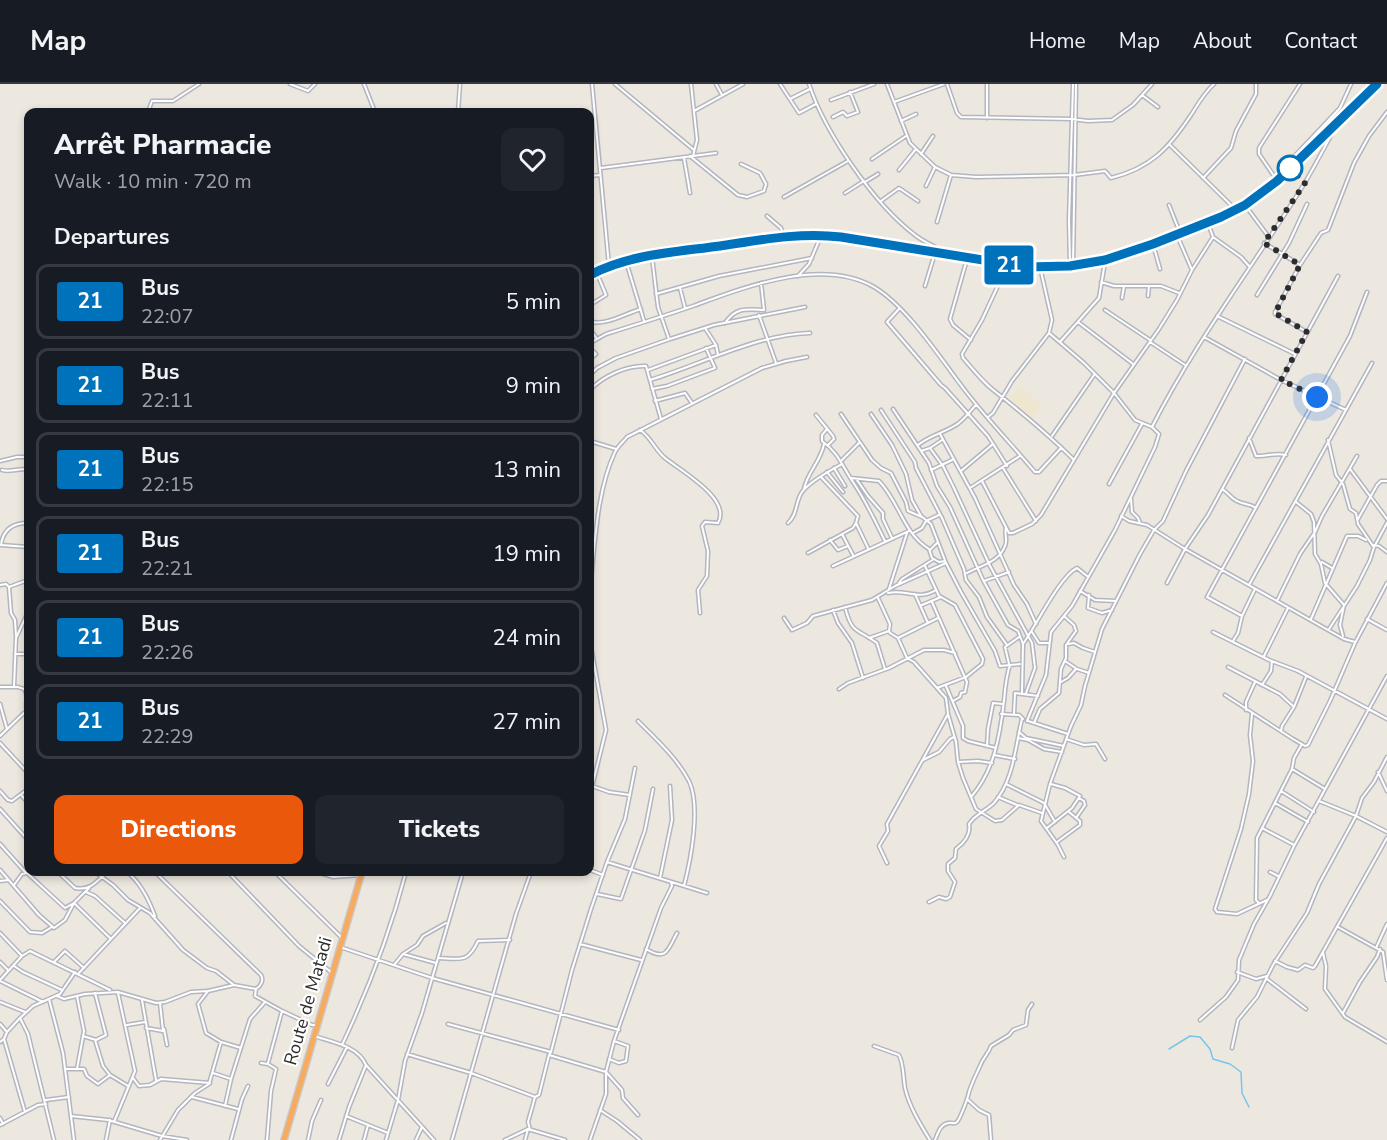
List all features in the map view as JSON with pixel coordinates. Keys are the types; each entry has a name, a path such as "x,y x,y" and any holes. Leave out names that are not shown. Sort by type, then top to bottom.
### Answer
{"highway":[{"path":"596,271 626,261 652,256 783,237 822,235 1040,267 1072,266 1105,260 1208,223 1245,205 1377,84"},
{"name":"Route de Matadi","path":"284,1140 360,876"}],"street":[{"path":"149,108 152,101 173,101 199,84"},
{"path":"290,84 308,91 315,84"},
{"path":"364,84 373,108"},
{"path":"458,108 460,84"},
{"path":"592,84 594,108"},
{"path":"615,84 694,150"},
{"path":"691,84 698,140 692,156"},
{"path":"716,84 723,96"},
{"path":"694,111 743,84"},
{"path":"780,84 798,113 817,104"},
{"path":"809,84 817,104 848,161 909,230 933,246 935,253 925,286"},
{"path":"831,100 874,84"},
{"path":"887,84 906,136 935,167 951,175 976,177 1072,175 1105,171 1111,178 1128,174 1148,163 1170,145 1214,84"},
{"path":"894,102 945,84 959,116 1112,120 1133,105 1152,84"},
{"path":"987,84 987,118"},
{"path":"1072,266 1075,84"},
{"path":"1203,178 1231,148 1236,131 1256,94 1256,84"},
{"path":"1300,84 1259,148 1259,154 1276,179 1340,108 1351,84"},
{"path":"790,99 810,89"},
{"path":"833,117 844,112 847,116 858,112 850,92"},
{"path":"1142,95 1158,107"},
{"path":"594,111 609,266"},
{"path":"1307,332 1275,313 1300,265 1321,233 1328,230 1354,163 1369,136 1387,112"},
{"path":"901,121 916,114"},
{"path":"1152,427 1217,316 1305,183 1338,121"},
{"path":"872,159 906,136"},
{"path":"921,153 933,136"},
{"path":"1170,145 1236,210"},
{"path":"899,170 916,149"},
{"path":"600,168 716,153"},
{"path":"692,156 738,195 753,196 764,191 766,184 760,172 741,164"},
{"path":"684,158 690,193"},
{"path":"784,197 826,171 848,161"},
{"path":"926,186 935,167"},
{"path":"845,193 878,174"},
{"path":"594,176 600,175"},
{"path":"938,222 951,175"},
{"path":"881,201 899,188 918,201"},
{"path":"1257,295 1289,243 1306,204"},
{"path":"1169,205 1192,270"},
{"path":"1245,205 1268,237"},
{"path":"767,216 781,228 783,237"},
{"path":"1208,223 1213,237 1241,257 1249,266"},
{"path":"798,276 812,258 822,235"},
{"path":"982,480 1009,533 1014,533 1036,521 1213,237"},
{"path":"1264,243 1300,265"},
{"path":"1153,244 1160,269"},
{"path":"652,256 656,294 669,339"},
{"path":"656,294 719,276 812,258"},
{"path":"968,258 950,319 952,325 971,340"},
{"path":"1060,342 1099,298 1105,260"},
{"path":"626,261 644,322"},
{"path":"1008,264 962,354 963,358 991,388 1051,437 1074,460"},
{"path":"988,417 997,408 1002,395 1049,333 1052,321 1040,267"},
{"path":"594,302 606,295 596,271"},
{"path":"594,341 761,283 798,276 836,276 860,281 881,292 899,309 976,405 1037,473 1061,448"},
{"path":"1167,583 1185,549 1208,515 1338,276"},
{"path":"1101,282 1114,286 1161,286 1179,293"},
{"path":"761,283 764,310 761,315 776,364"},
{"path":"1122,298 1124,286"},
{"path":"1148,296 1149,286"},
{"path":"679,287 685,308"},
{"path":"1242,616 1207,598 1350,336 1367,292"},
{"path":"594,371 616,358 705,328 805,307"},
{"path":"594,322 606,321 642,309"},
{"path":"725,323 734,312 747,309 764,310"},
{"path":"899,309 887,322 968,413 1007,466"},
{"path":"1105,310 1186,366"},
{"path":"1217,316 1295,354"},
{"path":"1078,322 1134,365"},
{"path":"705,328 716,345 718,356"},
{"path":"650,380 750,343 798,333 810,333"},
{"path":"1027,721 1047,670 1049,643 1053,628 1065,617 1080,591 1121,516 1158,437 1158,432 1135,420 1114,393 1049,333"},
{"path":"594,335 597,339"},
{"path":"1204,337 1281,380 1346,410"},
{"path":"648,370 716,345"},
{"path":"652,389 667,386 716,367 706,348"},
{"path":"594,545 604,487 616,449 627,437 762,368 807,357"},
{"path":"1064,857 1057,842 1041,821 1042,813 1066,739 1081,705 1102,629 1154,530 1163,521 1186,471 1245,359"},
{"path":"1249,585 1371,363"},
{"path":"594,386 611,374 646,366 661,418"},
{"path":"1051,437 1095,375"},
{"path":"655,400 685,393 692,403"},
{"path":"918,446 926,439 959,423 976,405"},
{"path":"893,409 929,463 984,581 1008,625 1017,631 1023,644 1022,693"},
{"path":"881,410 912,455 919,476 940,515 966,574 966,580 979,597 987,617 1006,645 1010,664 1005,683 996,748 983,783 971,797"},
{"path":"841,414 872,460 881,468 891,472 910,513"},
{"path":"871,414 890,441 907,477 912,500 922,517"},
{"path":"788,523 794,518 807,479 819,462 826,444 834,438 816,415"},
{"path":"1109,484 1142,424"},
{"path":"827,429 821,436 842,462 866,502 885,541"},
{"path":"640,430 665,458 702,486 721,508 722,515 718,522 705,522 702,526 708,551 707,576 698,590 700,614"},
{"path":"940,434 961,471 1014,585 1027,604 1036,624"},
{"path":"1249,438 1256,456 1286,454"},
{"path":"921,451 942,440"},
{"path":"1328,440 1336,475 1342,482 1350,509 1356,513 1358,524 1368,541"},
{"path":"594,442 616,449"},
{"path":"804,490 842,462 860,442"},
{"path":"961,471 993,444"},
{"path":"930,448 943,466 997,578 1032,643 1035,664 1026,693"},
{"path":"970,489 1021,456"},
{"path":"1277,601 1300,554 1357,456"},
{"path":"0,461 24,457"},
{"path":"931,471 954,460"},
{"path":"834,468 846,486"},
{"path":"1003,468 1036,521"},
{"path":"2,471 11,472 24,469"},
{"path":"1329,629 1370,560 1374,546 1387,521 1350,469"},
{"path":"827,472 843,492"},
{"path":"808,553 853,528 856,523 857,515 821,477"},
{"path":"850,478 879,481 886,489 910,532 930,550 934,560 946,562"},
{"path":"857,480 884,513 883,519 892,539"},
{"path":"1358,520 1370,496 1381,481 1387,481"},
{"path":"1222,489 1242,504 1249,504 1256,508"},
{"path":"1131,495 1131,510 1140,523"},
{"path":"1295,501 1311,514 1314,522 1313,535 1316,554 1326,585 1344,605"},
{"path":"900,517 910,513 922,517 931,524 946,562 995,651 1000,666 1022,664"},
{"path":"833,566 885,541 922,528 927,521 940,515"},
{"path":"1121,516 1129,521 1148,525 1255,589 1355,643"},
{"path":"24,523 10,526 0,545 24,547"},
{"path":"856,523 868,549"},
{"path":"966,574 1001,555 1006,543 1004,533 1006,527"},
{"path":"886,592 892,585 893,574 910,532"},
{"path":"842,534 853,556"},
{"path":"1311,619 1347,536 1358,536 1387,552"},
{"path":"830,540 838,550 848,546"},
{"path":"930,550 938,542"},
{"path":"897,585 902,579 934,560"},
{"path":"1319,561 1332,568"},
{"path":"784,618 792,630 807,623 813,616 877,597 946,562"},
{"path":"925,566 941,597 955,605 983,657 982,664 966,677 937,688"},
{"path":"1023,644 1049,601 1071,572 1077,568 1088,576"},
{"path":"984,581 1009,572"},
{"path":"9,587 24,581"},
{"path":"0,585 6,584 9,587"},
{"path":"1225,695 1307,746 1355,643 1387,584"},
{"path":"9,587 11,615 15,620 16,638 14,686"},
{"path":"1232,642 1255,589"},
{"path":"886,592 925,596 936,590"},
{"path":"1080,591 1095,600 1116,601"},
{"path":"915,594 928,623"},
{"path":"1089,595 1088,608 1102,613 1112,610"},
{"path":"877,597 890,624 889,631"},
{"path":"920,605 941,597"},
{"path":"932,602 966,677 967,689 953,701"},
{"path":"1344,605 1340,627 1344,639"},
{"path":"845,607 848,620 855,631 877,644 885,670"},
{"path":"1263,656 1288,607"},
{"path":"833,610 838,623 852,644 863,678"},
{"path":"898,638 939,617"},
{"path":"1034,723 1040,709 1058,695 1067,645 1076,630 1065,617"},
{"path":"1367,619 1387,630"},
{"path":"16,638 24,621"},
{"path":"889,631 898,638 907,658 914,662 946,698 958,762 976,809 994,821 1002,820 1018,805"},
{"path":"869,638 889,631"},
{"path":"1032,632 1039,643 1049,643"},
{"path":"1213,632 1307,676 1387,718"},
{"path":"1006,645 1019,637"},
{"path":"1067,645 1074,643 1095,652"},
{"path":"839,689 926,650 955,652"},
{"path":"15,654 24,654"},
{"path":"1065,661 1089,674"},
{"path":"1262,684 1271,671 1272,661"},
{"path":"594,663 606,730 594,778"},
{"path":"1228,667 1286,698 1294,707"},
{"path":"1060,682 1068,678 1076,669"},
{"path":"1281,731 1307,676"},
{"path":"1200,1020 1226,997 1238,980 1237,972 1246,942 1295,845 1387,676"},
{"path":"1246,710 1246,702 1255,681"},
{"path":"946,684 963,726 963,738 996,748"},
{"path":"0,687 14,686 24,689"},
{"path":"1014,714 1015,693 1038,696"},
{"path":"987,746 993,702 1003,704"},
{"path":"0,704 7,729"},
{"path":"1252,713 1249,794 1241,829 1215,909 1217,912 1237,914 1267,900"},
{"path":"886,862 879,846 888,831 887,824 948,714"},
{"path":"1001,714 1019,715 1027,721 1068,734"},
{"path":"0,736 24,715"},
{"path":"929,902 939,897 950,898 956,882 948,871 948,864 955,858 956,849 966,839 970,830 969,823 998,797 1006,784 1015,759 1022,719"},
{"path":"638,721 676,761 690,782 695,802 690,861 684,886"},
{"path":"1019,732 1026,738 1064,746"},
{"path":"921,762 939,752 950,739 955,737"},
{"path":"1018,738 1028,740 1044,749 1062,752"},
{"path":"1066,739 1084,745 1096,744 1105,759"},
{"path":"0,743 24,769"},
{"path":"1259,903 1256,900 1257,841 1302,744"},
{"path":"994,755 1015,759"},
{"path":"1232,1048 1238,1020 1257,997 1275,961 1306,913 1356,816 1363,797 1387,757"},
{"path":"958,762 992,763"},
{"path":"525,1140 535,1097 539,1095 580,944 607,862 622,828 635,768"},
{"path":"1292,769 1325,789"},
{"path":"1378,772 1387,791"},
{"path":"1006,784 1044,803 1055,822"},
{"path":"1050,784 1065,788 1079,795 1079,798 1084,801 1085,805 1076,818"},
{"path":"660,878 672,820 670,786"},
{"path":"594,787 630,795"},
{"path":"597,894 621,899 645,830 652,789"},
{"path":"0,791 10,801 24,792"},
{"path":"1281,791 1314,812"},
{"path":"21,795 24,798"},
{"path":"998,797 1042,813"},
{"path":"1047,828 1069,811 1079,798"},
{"path":"1319,801 1387,832"},
{"path":"1275,803 1308,822"},
{"path":"0,809 24,836"},
{"path":"1057,842 1080,825 1080,820 1069,811"},
{"path":"1262,828 1295,845"},
{"path":"1275,961 1298,970 1305,966 1313,968 1387,838"},
{"path":"0,844 24,871"},
{"path":"607,862 707,893"},
{"path":"0,870 52,927"},
{"path":"594,872 603,875"},
{"path":"1270,872 1279,876"},
{"path":"14,885 24,874"},
{"path":"29,876 65,908 74,903 101,878 156,919 183,950 234,985"},
{"path":"62,876 75,888 89,888"},
{"path":"132,876 147,898 156,919"},
{"path":"159,876 254,967 262,979 255,996 312,1025 317,1024"},
{"path":"232,876 299,946 332,973"},
{"path":"279,876 342,939"},
{"path":"342,1045 380,961 405,876"},
{"path":"386,1140 398,1101 407,1054 462,876"},
{"path":"452,1140 530,876"},
{"path":"0,881 9,880"},
{"path":"590,1140 606,1094 606,1072 614,1041 671,882"},
{"path":"671,887 676,884"},
{"path":"86,892 95,896 124,923"},
{"path":"0,901 30,932 42,933 52,927 56,928 65,920 74,903"},
{"path":"74,903 111,939"},
{"path":"0,1042 25,1012 57,996 141,907"},
{"path":"394,965 403,954 417,945 423,936 448,922"},
{"path":"1343,1013 1378,949 1387,924"},
{"path":"1338,927 1384,954 1387,980"},
{"path":"0,933 22,956"},
{"path":"646,949 655,955 662,955 669,950 677,933"},
{"path":"437,958 462,958 473,952 478,941 510,940"},
{"path":"580,944 642,960"},
{"path":"340,947 432,978 619,1030"},
{"path":"43,1002 0,981 22,956 30,951 111,991"},
{"path":"54,962 66,951 84,968"},
{"path":"1323,951 1326,966 1325,990 1348,1020 1387,1042"},
{"path":"403,954 436,963"},
{"path":"0,962 8,970"},
{"path":"14,965 23,972 62,990"},
{"path":"1237,972 1256,979 1267,978 1306,1009"},
{"path":"57,996 64,999 111,991 160,1003 191,992 234,985 256,989"},
{"path":"208,991 198,1006 206,1033 221,1042 241,1048"},
{"path":"114,1122 135,1071 118,992"},
{"path":"83,1036 94,1039 106,1035 95,993"},
{"path":"77,996 83,1036 77,1069"},
{"path":"49,999 61,1046 74,1140"},
{"path":"142,1000 156,1082"},
{"path":"0,1002 25,1012"},
{"path":"225,1106 250,1019 265,1002"},
{"path":"160,1003 167,1045"},
{"path":"935,1140 938,1131 944,1125 957,1122 979,1067 989,1054 991,1046 1026,1024 1028,1010 1032,1004"},
{"path":"268,1064 282,1011"},
{"path":"20,1018 28,1034 54,1140"},
{"path":"125,1025 145,1022"},
{"path":"0,1024 7,1032"},
{"path":"448,1024 484,1033 606,1072 622,1090 623,1098 638,1116"},
{"path":"146,1028 159,1031 164,1029"},
{"path":"314,1036 342,1045 363,1059 434,1140"},
{"path":"4,1039 25,1113"},
{"path":"94,1039 102,1066 110,1076 128,1086"},
{"path":"609,1059 619,1063 626,1061 628,1046 614,1041"},
{"path":"160,1140 173,1116 210,1083 221,1042"},
{"path":"874,1046 899,1055 908,1096 918,1124 930,1140"},
{"path":"328,1084 346,1047"},
{"path":"407,1054 471,1073 535,1097"},
{"path":"261,1063 276,1068 271,1090 267,1140"},
{"path":"339,1140 366,1065"},
{"path":"65,1069 84,1069 87,1076 98,1083 110,1076"},
{"path":"213,1072 231,1079"},
{"path":"133,1078 139,1086 150,1086 161,1079 210,1083"},
{"path":"231,1140 248,1086"},
{"path":"0,1118 2,1124 46,1102 69,1097"},
{"path":"192,1097 239,1110"},
{"path":"967,1099 979,1110 989,1115 991,1140"},
{"path":"308,1140 312,1121 321,1100"},
{"path":"600,1110 640,1140"},
{"path":"71,1116 110,1120 162,1136 187,1140"},
{"path":"346,1116 388,1134"},
{"path":"105,1140 110,1120"},
{"path":"364,1140 369,1125"},
{"path":"416,1140 422,1127"},
{"path":"506,1140 529,1130 565,1140"}],"shaded area":[{"path":"1021,386 1043,407 1031,419 1009,398"}],"waterway":[{"path":"1169,1049 1190,1036 1200,1037 1210,1049 1213,1059 1230,1064 1241,1072 1242,1093 1249,1107"}],"bus line":[{"name":"21","path":"594,273 609,266 652,256 813,234 1026,267 1059,267 1105,260 1153,244 1245,205 1277,181 1377,84"}],"route":[{"path":"1290,168 1305,183 1264,243 1300,265 1275,314 1307,332 1281,380 1317,397"}]}
